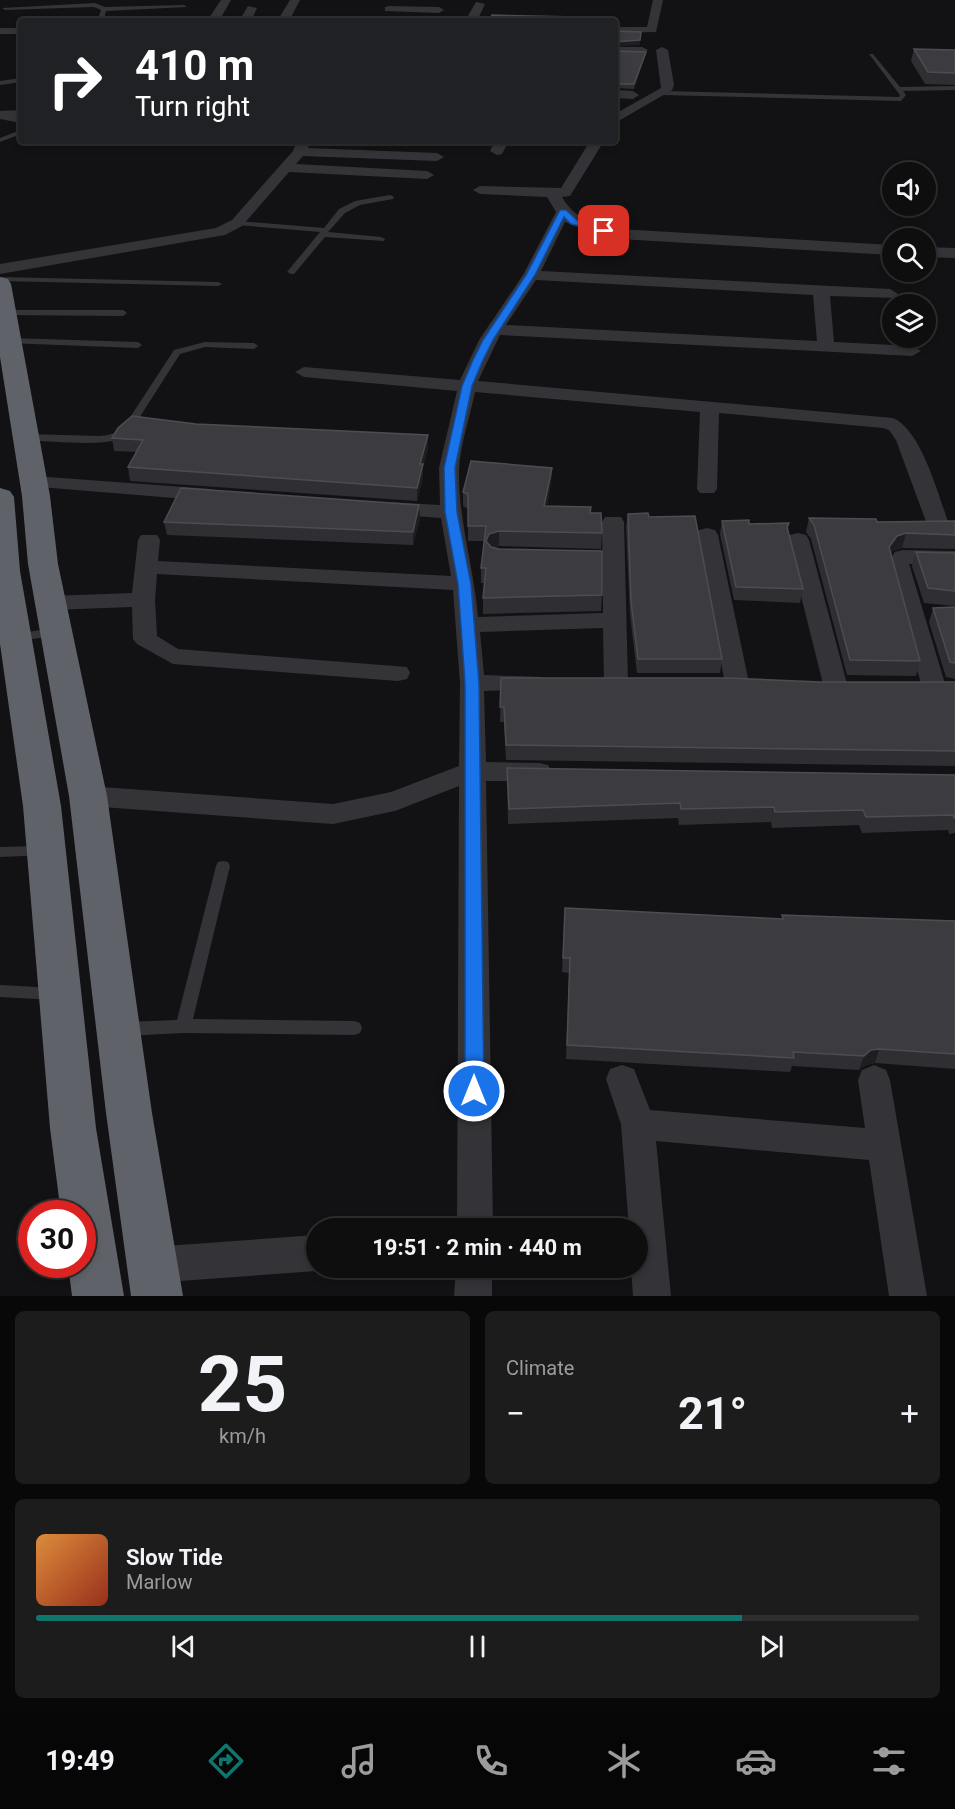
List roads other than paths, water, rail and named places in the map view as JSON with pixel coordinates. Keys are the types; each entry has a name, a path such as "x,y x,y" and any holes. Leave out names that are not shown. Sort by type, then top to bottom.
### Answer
{"highway":[{"path":"3,304 26,437 5,571 8,639 42,806 73,1128 98,1296"},
{"path":"17,490 53,617 88,796 154,1280"}],"street":[{"path":"215,18 226,0"},
{"path":"285,18 295,0"},
{"path":"618,30 652,30 658,0"},
{"path":"473,18 480,4"},
{"path":"391,6 440,9"},
{"path":"247,18 252,8"},
{"path":"0,31 18,31"},
{"path":"618,50 642,50"},
{"path":"618,117 663,93 668,85 662,50"},
{"path":"618,94 633,95"},
{"path":"0,116 18,114"},
{"path":"475,1218 472,683 469,625 451,512 449,468 467,386 495,330 531,275 558,203 569,189 595,144"},
{"path":"0,269 220,232 237,223 302,146 437,157"},
{"path":"280,173 427,175"},
{"path":"280,173 415,186"},
{"path":"480,190 558,203 574,222 589,228 619,234 882,249"},
{"path":"936,252 955,253"},
{"path":"531,275 890,294"},
{"path":"821,290 826,346"},
{"path":"495,330 912,351"},
{"path":"304,372 886,422 896,426 906,439 939,527"},
{"path":"707,489 711,407"},
{"path":"17,490 236,497"},
{"path":"367,506 451,512"},
{"path":"613,522 615,684"},
{"path":"707,535 737,683"},
{"path":"149,540 143,600 145,639 173,656 398,673"},
{"path":"798,540 835,684"},
{"path":"591,557 614,558"},
{"path":"934,687 924,612 898,563 903,557 955,558"},
{"path":"146,567 464,584"},
{"path":"53,617 143,600"},
{"path":"469,625 615,620"},
{"path":"472,683 556,684"},
{"path":"88,796 333,814 395,801 472,771 566,772"},
{"path":"622,1079 638,1124 652,1296"},
{"path":"874,1080 882,1144 908,1296"},
{"path":"638,1124 882,1144"},
{"path":"154,1280 306,1255"},
{"path":"473,1296 474,1278"}],"lane":[{"path":"2,19 8,0"},
{"path":"5,8 88,5 104,9 184,7"},
{"path":"101,18 104,9"},
{"path":"663,93 894,101 903,95 871,55"},
{"path":"0,83 18,80"},
{"path":"898,89 955,88"},
{"path":"0,116 18,120"},
{"path":"0,140 18,133"},
{"path":"291,272 323,232 350,206 390,197"},
{"path":"237,223 381,239"},
{"path":"3,304 218,284"},
{"path":"3,304 123,312"},
{"path":"3,304 138,345"},
{"path":"26,437 112,438 131,424 177,352 188,347 205,345 254,346"},
{"path":"8,639 53,617"},
{"path":"0,852 46,851"},
{"path":"183,1026 223,866"},
{"path":"0,991 60,994"},
{"path":"118,1029 183,1026 354,1028"}]}
